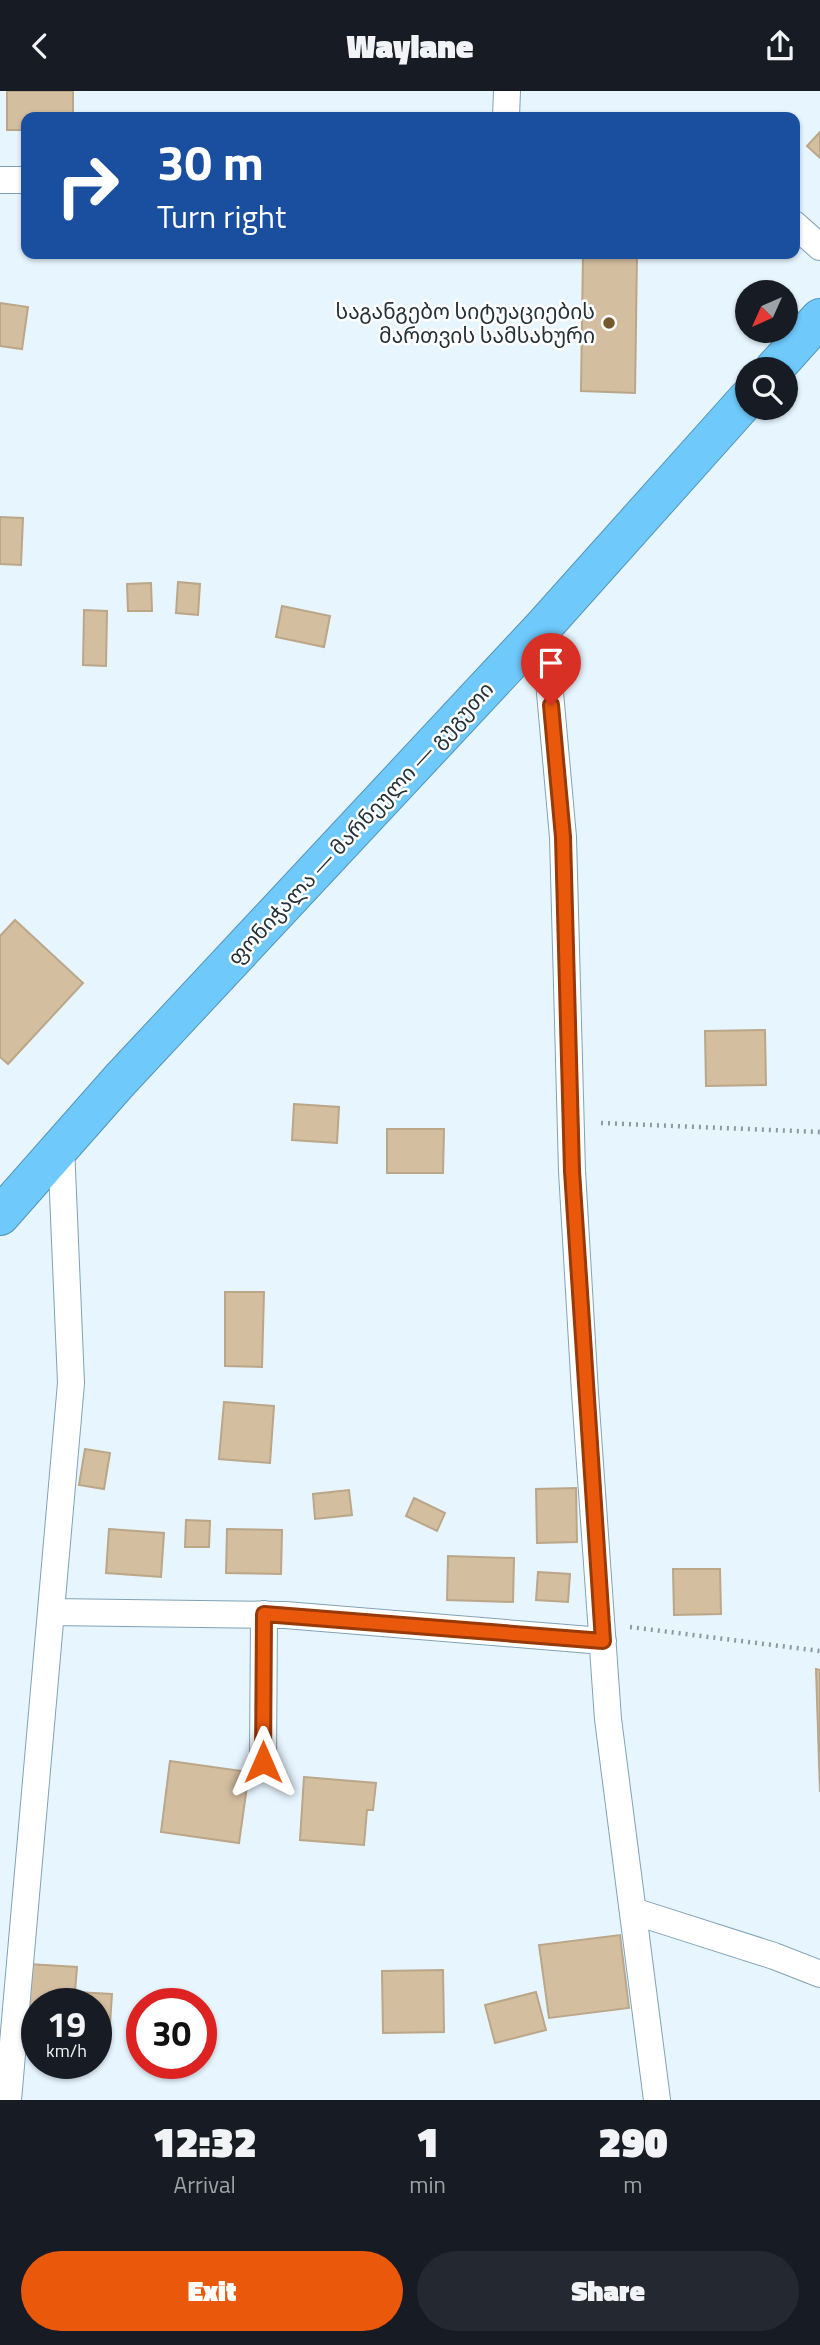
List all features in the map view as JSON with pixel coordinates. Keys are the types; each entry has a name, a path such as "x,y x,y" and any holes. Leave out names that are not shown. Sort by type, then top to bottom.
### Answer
{"highway":[{"path":"785,357 820,318"},
{"name":"ფონიჭალა — მარნეული — გუგუთი","path":"0,1216 61,1146 544,626 735,412"}],"street":[{"path":"506,112 507,91"},
{"path":"0,180 21,180"},
{"path":"800,229 820,247"},
{"path":"544,626 563,837 571,1122 585,1392 608,1719 657,2100"},
{"path":"8,2100 71,1383 61,1146"},
{"path":"51,1612 264,1614 602,1632"},
{"path":"263,1762 264,1614"},
{"path":"633,1911 820,1974"}],"path":[{"path":"571,1122 820,1132"},
{"path":"602,1632 820,1651"}],"building":[{"path":"7,91 73,91 73,112 21,112 21,130 7,130"},
{"path":"820,132 820,158 807,146"},
{"name":"საგანგებო სიტუაციების მართვის სამსახური","path":"583,259 637,259 635,393 581,391"},
{"path":"0,303 28,307 22,349 0,346"},
{"path":"0,517 23,518 21,565 0,564"},
{"path":"178,582 200,584 198,615 176,613"},
{"path":"151,583 152,611 128,611 127,584"},
{"path":"282,606 330,616 324,647 276,637"},
{"path":"84,610 107,611 106,666 83,665"},
{"path":"15,920 83,983 8,1064 0,1057 0,936"},
{"path":"765,1030 766,1085 706,1086 705,1031"},
{"path":"294,1104 339,1107 337,1143 292,1140"},
{"path":"387,1129 444,1129 443,1173 387,1173"},
{"path":"225,1292 264,1292 262,1367 225,1366"},
{"path":"224,1402 274,1406 270,1463 219,1459"},
{"path":"85,1449 110,1453 104,1489 79,1485"},
{"path":"576,1488 577,1542 537,1543 536,1489"},
{"path":"349,1490 352,1515 315,1519 313,1494"},
{"path":"414,1498 445,1513 437,1531 406,1516"},
{"path":"186,1520 210,1521 209,1547 185,1547"},
{"path":"109,1529 164,1533 161,1577 106,1573"},
{"path":"227,1529 282,1530 281,1574 226,1573"},
{"path":"448,1556 514,1558 513,1602 447,1600"},
{"path":"673,1569 720,1569 721,1614 674,1615"},
{"path":"538,1572 570,1574 568,1602 536,1600"},
{"path":"816,1669 820,1670 820,1792"},
{"path":"170,1761 249,1772 239,1843 161,1832"},
{"path":"304,1777 376,1783 373,1810 367,1810 364,1845 300,1840"},
{"path":"620,1935 629,2008 549,2018 539,1945"},
{"path":"28,1964 77,1967 75,1988 27,1988"},
{"path":"443,1970 444,2032 383,2033 382,1971"},
{"path":"536,1992 546,2030 495,2043 485,2005"}],"place":[{"name":"საგანგებო სიტუაციების მართვის სამსახური","path":"609,323"}],"route":[{"path":"263,1762 264,1614 603,1641 572,1171 563,837 551,705"}]}
